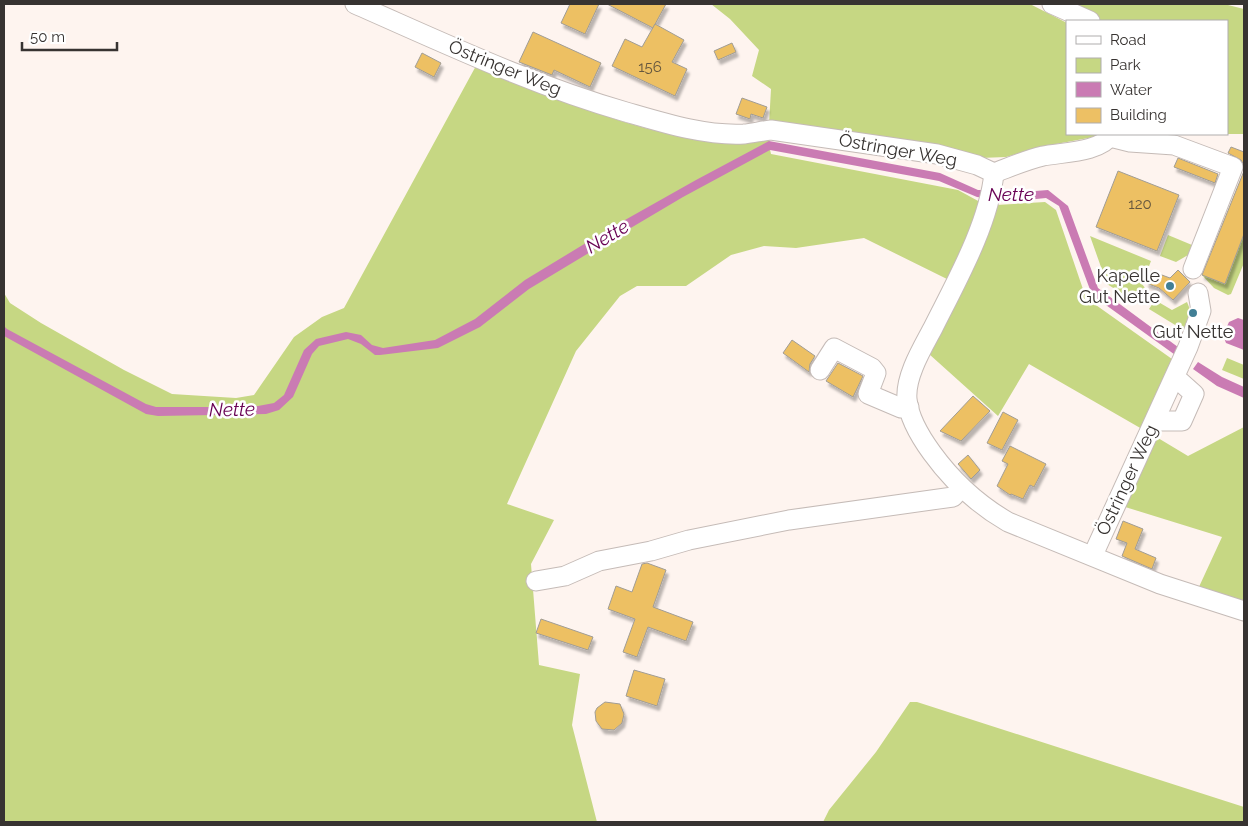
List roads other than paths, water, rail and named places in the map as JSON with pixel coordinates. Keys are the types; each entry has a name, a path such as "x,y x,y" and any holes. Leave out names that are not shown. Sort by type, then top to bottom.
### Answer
{"street":[{"name":"Östringer Weg","path":"356,4 528,79 594,103 667,124 715,133 744,134 771,130 937,154 977,165 993,178 984,214 964,265 916,360 908,387 907,397 909,406 915,425 924,442 961,488 988,510 1008,522 1160,584 1244,611"},
{"path":"1052,4 1088,20"},
{"path":"993,178 1041,157 1095,147 1104,143 1111,135 1130,142 1174,145 1234,167 1193,270"},
{"name":"Östringer Weg","path":"1093,556 1188,347 1201,312 1198,294"},
{"path":"820,370 834,348 872,368 876,373 868,394 901,408 909,406"},
{"path":"536,581 565,576 599,561 651,551 689,540 789,520 953,497 961,488"}],"water":[{"name":"Nette","path":"769,141 940,173 978,190 987,190 985,198 977,197 939,181 770,150 683,197 602,245 529,289 480,327 438,348 375,355 361,344 348,339 319,346 312,354 293,397 279,410 266,414 158,416 146,414 4,336 4,326 146,404 156,407 241,407 274,403 284,395 304,350 316,339 346,332 361,335 372,345 383,348 435,340 475,319 525,280 609,229"},
{"name":"Nette","path":"1048,190 1068,206 1098,288 1182,350 1178,357 1092,295 1059,206 1046,198 1007,202 996,201 997,191 1008,193"},
{"path":"1238,318 1244,320 1244,350 1226,343 1223,335 1229,322"},
{"path":"1198,362 1222,377 1244,387 1244,398 1217,386 1193,369"}],"place":[{"name":"Kapelle Gut Nette","path":"1170,286"},
{"name":"Gut Nette","path":"1193,313"}]}
